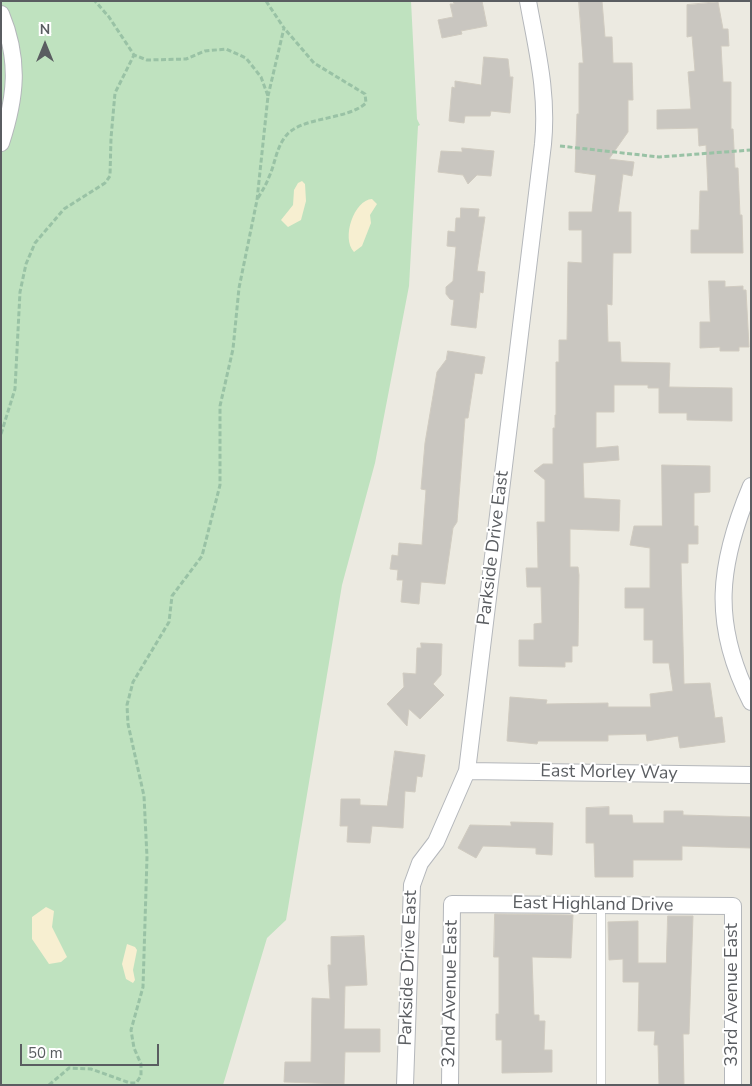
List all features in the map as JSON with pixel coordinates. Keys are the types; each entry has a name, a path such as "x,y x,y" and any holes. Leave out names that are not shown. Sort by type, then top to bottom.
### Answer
{"street":[{"name":"Parkside Drive East","path":"405,1085 412,885 420,863 436,842 467,771 546,113 528,1"},
{"path":"1,14 12,53 15,80 1,143"},
{"path":"751,486 736,520 728,548 723,603 730,652 751,702"},
{"name":"East Morley Way","path":"467,771 751,775"},
{"name":"East Highland Drive","path":"452,904 733,906"},
{"name":"32nd Avenue East","path":"450,1085 452,904"},
{"name":"33rd Avenue East","path":"733,906 733,1085"}],"lane":[{"path":"601,906 601,1085"}],"path":[{"path":"95,1 109,17 134,55 147,60 186,60 205,51 226,49 246,58 261,77 268,96"},
{"path":"257,200 270,177 277,152 285,137 296,128 332,118 366,102 365,94 314,62 284,28 266,1"},
{"path":"49,1085 69,1068 91,1069 130,1083 136,1083 141,1076 141,1064 134,1048 131,1030 143,987 147,857 144,796 128,724 128,705 133,682 169,622 172,596 202,556 220,485 220,406 233,348 239,288 257,200 268,96 284,28"},
{"path":"1,434 15,389 20,292 26,264 35,243 64,209 105,183 110,176 110,138 115,93 134,55"},
{"path":"552,145 659,157 751,150"}],"green space":[{"path":"1,1 411,1 417,119 420,125 418,126 409,286 375,463 342,585 286,920 267,938 223,1085 1,1085"}],"sand":[{"path":"302,181 305,184 306,201 301,220 288,227 281,220 293,205 294,190 298,183"},
{"path":"372,199 377,204 370,215 371,223 362,246 354,252 350,246 349,238 351,221 360,206"},
{"path":"46,907 54,911 52,927 67,957 61,962 49,964 32,939 32,917"},
{"path":"127,944 135,947 137,950 133,970 135,980 133,983 126,979 122,964"}],"building":[{"path":"453,1 482,1 487,26 461,31 462,34 442,38 438,20 453,17 450,4 454,4"},
{"path":"579,1 602,1 605,37 612,37 613,63 632,63 633,100 628,100 628,132 609,159 634,162 632,176 623,174 618,212 631,212 631,253 613,253 612,305 607,304 608,342 620,342 621,362 670,363 669,387 732,388 732,421 687,420 687,413 659,413 659,388 648,388 648,385 614,385 614,412 596,412 596,448 618,446 619,460 583,463 584,498 620,500 619,531 570,529 570,567 578,567 579,575 578,646 572,646 572,662 565,662 565,667 519,666 519,640 534,640 534,624 542,623 541,587 527,587 526,568 538,568 537,522 545,522 545,480 534,471 543,464 553,464 553,428 555,428 556,415 556,362 559,362 559,340 567,340 568,262 582,263 582,230 569,230 569,212 592,212 596,175 575,172 577,114 579,114 579,63 583,63"},
{"path":"718,2 723,29 728,29 729,46 721,46 723,82 731,82 731,129 733,129 735,168 738,168 743,253 691,253 691,230 699,230 700,191 708,191 706,145 699,146 698,128 657,129 657,110 691,109 688,72 695,71 692,36 687,37 687,5"},
{"path":"484,57 508,59 510,77 513,77 510,113 491,111 490,116 465,116 464,123 449,121 452,87 455,88 455,81 481,85"},
{"path":"462,148 494,151 491,176 477,175 468,184 463,175 438,172 441,151 462,152"},
{"path":"461,208 479,209 478,217 485,217 477,271 485,272 483,293 480,292 476,328 451,325 454,300 450,299 446,294 446,287 453,281 456,247 447,246 448,231 455,232 456,218 460,218"},
{"path":"709,281 725,281 725,287 743,286 743,290 746,290 749,347 739,347 739,351 720,351 720,347 700,348 700,322 710,322"},
{"path":"448,351 485,357 482,374 475,373 468,418 465,418 457,522 453,528 445,584 421,582 419,604 401,602 403,580 397,580 398,570 390,569 392,555 398,556 399,543 422,545 426,490 421,489 425,443 437,372 446,360"},
{"path":"662,465 710,466 710,492 694,493 694,526 698,526 698,544 688,544 688,563 681,563 684,684 710,683 715,718 722,717 725,742 680,748 678,736 647,741 646,734 608,735 608,741 538,741 537,744 507,741 510,697 547,700 546,704 608,703 608,707 651,707 650,694 673,691 669,663 653,663 653,640 644,640 644,608 625,608 625,588 650,588 650,548 630,545 634,526 662,526"},
{"path":"421,643 442,644 441,675 433,684 444,695 420,719 409,709 407,726 387,704 404,687 403,673 416,674 417,648 421,648"},
{"path":"395,751 425,755 422,777 417,776 415,792 405,791 403,828 372,826 370,843 347,842 348,826 340,826 341,799 360,799 360,805 387,806"},
{"path":"609,807 609,815 632,815 633,823 664,823 664,811 683,811 683,815 751,817 751,848 682,846 682,860 633,860 633,877 595,877 594,843 586,843 586,808"},
{"path":"511,822 553,823 552,855 536,854 536,848 483,846 476,858 458,848 470,825 511,826"},
{"path":"495,914 573,915 571,958 532,957 534,1015 539,1015 539,1021 545,1021 544,1050 552,1050 552,1072 502,1073 502,1040 496,1040 496,1014 499,1014 499,957 494,957"},
{"path":"668,916 693,916 689,1034 683,1034 684,1085 659,1085 658,1045 654,1045 655,1031 638,1031 639,982 623,982 623,959 609,960 608,922 638,921 638,963 666,963"},
{"path":"364,936 367,985 345,986 344,1029 380,1029 380,1052 345,1052 344,1084 284,1082 285,1062 311,1062 312,998 330,999 328,965 331,965 331,937"}]}
